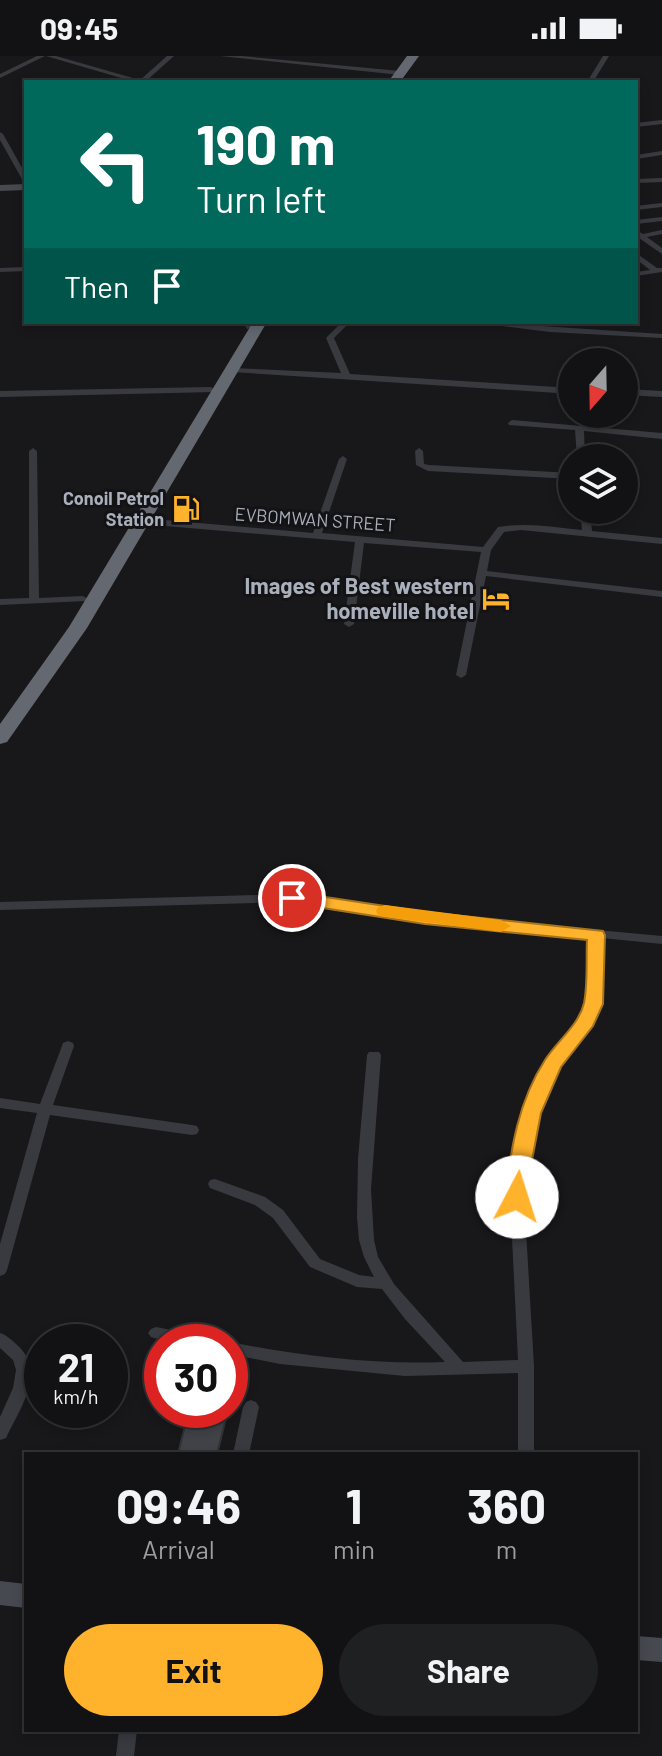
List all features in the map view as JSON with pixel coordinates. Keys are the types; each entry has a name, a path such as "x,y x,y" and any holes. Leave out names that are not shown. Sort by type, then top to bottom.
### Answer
{"highway":[{"path":"400,80 413,56"},
{"path":"400,80 422,56"},
{"path":"0,717 83,599 251,324"},
{"path":"0,738 56,664 232,370 252,324"}],"street":[{"path":"0,76 42,56"},
{"path":"49,56 135,80"},
{"path":"144,80 171,56"},
{"path":"223,56 297,63 400,80"},
{"path":"297,63 303,56"},
{"path":"591,80 606,56"},
{"path":"638,125 662,122"},
{"path":"0,134 24,180"},
{"path":"638,157 662,153"},
{"path":"638,181 662,180"},
{"path":"0,188 24,184"},
{"path":"638,208 662,205"},
{"path":"638,222 662,219"},
{"path":"638,234 662,232"},
{"path":"638,234 662,252"},
{"path":"638,256 659,270"},
{"path":"0,270 24,269"},
{"path":"638,274 659,270"},
{"path":"344,324 330,338 346,375"},
{"path":"503,324 550,330 662,336"},
{"path":"232,370 558,390"},
{"path":"0,394 211,390"},
{"path":"638,393 662,394"},
{"path":"512,423 558,426"},
{"path":"580,444 579,428 662,436"},
{"path":"33,451 34,601"},
{"path":"419,451 420,465 428,468 558,475"},
{"path":"317,535 343,459"},
{"name":"EVBOMWAN STREET","path":"142,521 486,550"},
{"path":"586,524 587,533"},
{"path":"461,675 486,550 501,529 521,527 662,541"},
{"path":"349,624 360,538"},
{"path":"481,573 662,594"},
{"path":"0,602 83,599"},
{"path":"0,906 292,898 425,918 662,940"},
{"path":"526,1452 526,1366 517,1197 520,1157 531,1113 549,1072 586,1021 593,1004 596,935"},
{"path":"0,1270 44,1111 68,1046"},
{"path":"374,1055 363,1219 369,1255 387,1284 458,1367"},
{"path":"0,1103 192,1130"},
{"path":"215,1184 260,1201 278,1214 315,1263 357,1281 387,1284"},
{"path":"0,1339 22,1359 24,1369 23,1383 0,1433"},
{"path":"248,1352 280,1358 405,1370 526,1366"},
{"path":"241,1452 251,1407"},
{"path":"0,1593 24,1596"},
{"path":"638,1648 662,1650"},
{"path":"125,1756 128,1732"}],"building":[{"path":"184,1428 224,1428 218,1452 178,1452"}],"slow traffic":[{"path":"385,911 501,926"}],"place":[{"name":"Conoil Petrol Station","path":"186,509"},
{"name":"Images of Best western homeville hotel","path":"496,599"}],"route":[{"path":"292,898 425,918 596,935 593,1004 586,1021 553,1064 531,1113 520,1157 517,1197"}]}
